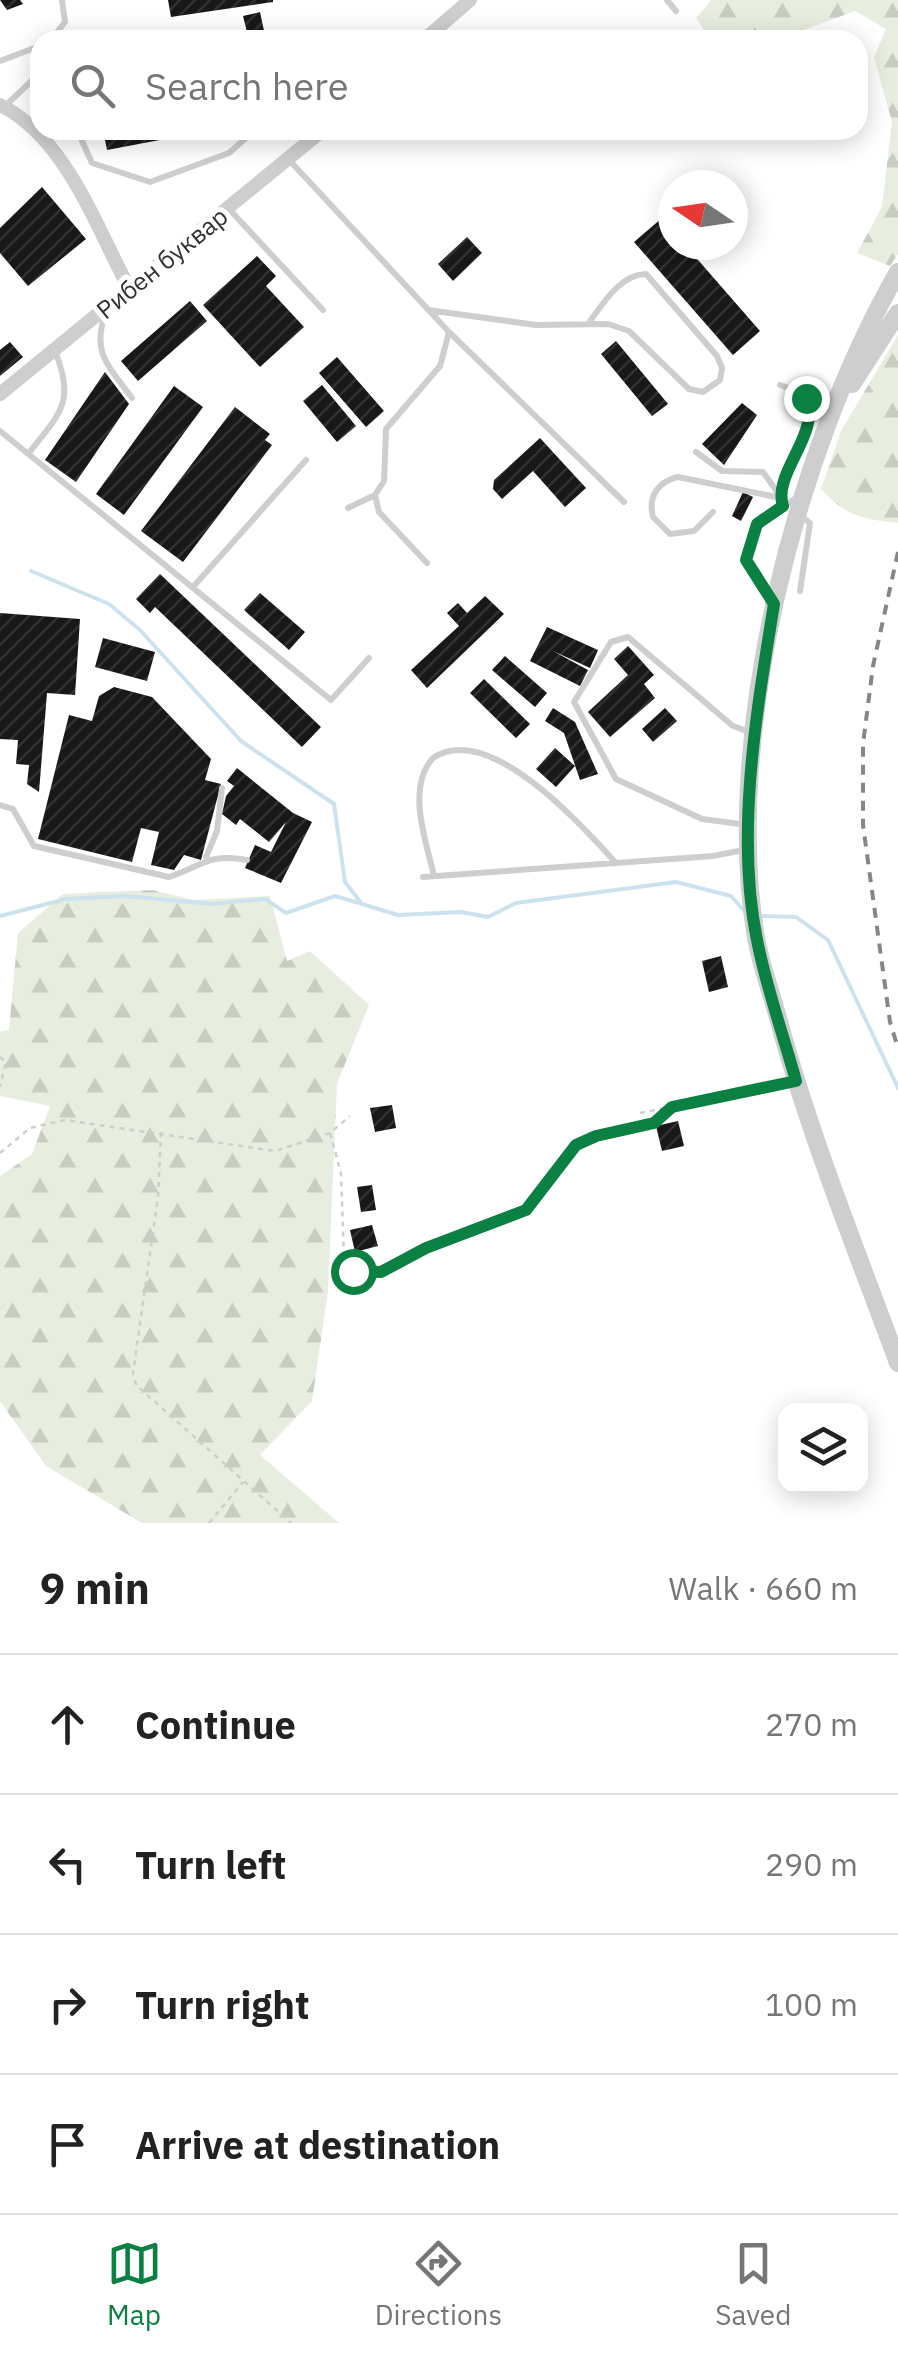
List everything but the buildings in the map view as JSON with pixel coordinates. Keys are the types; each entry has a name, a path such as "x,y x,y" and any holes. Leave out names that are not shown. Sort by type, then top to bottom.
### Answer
{"street":[{"path":"436,30 470,0"},
{"path":"2,108 30,123"},
{"path":"44,140 130,290"},
{"name":"Рибен буквар","path":"0,394 311,140"},
{"path":"898,272 870,324 804,493 785,503 753,734 750,849 754,916 796,1081 898,1363"},
{"path":"835,410 898,313"}],"lane":[{"path":"59,30 65,22 62,0"},
{"path":"667,0 676,12"},
{"path":"0,61 30,50"},
{"path":"2,108 30,82"},
{"path":"82,140 92,163 150,182 229,153 244,140"},
{"path":"289,160 449,332 624,502"},
{"path":"229,208 324,310"},
{"path":"428,310 536,325 588,324 629,331 689,389 703,392 720,380 722,368 717,356 646,274 632,276 610,294 588,324"},
{"path":"106,309 98,342 102,356 132,398"},
{"path":"427,563 379,512 375,495 387,467 386,430 440,366 449,332"},
{"path":"28,454 66,399 65,374 56,351"},
{"path":"774,604 746,560 757,524 785,503 810,405 800,392 780,385"},
{"path":"0,431 330,700 369,658"},
{"path":"696,452 722,471 763,472 785,503 810,523 800,591"},
{"path":"193,588 306,460"},
{"path":"713,512 694,532 670,534 653,517 652,497 663,483 678,478 785,503"},
{"path":"348,508 375,495"},
{"path":"751,825 702,819 616,778 574,702 611,642 628,636 733,726 753,734"},
{"path":"434,876 422,823 421,781 433,758 459,749 496,760 541,789 616,863"},
{"path":"206,858 217,831 222,788"},
{"path":"0,805 12,810 34,846 169,877 206,858 222,855 247,860"},
{"path":"423,876 713,856 750,849"}],"path":[{"path":"0,1057 6,1062 0,1087"},
{"path":"640,1113 796,1081"},
{"path":"330,1133 341,1173 344,1259 353,1271 365,1275 381,1272 426,1248 526,1210 576,1145 596,1136 654,1123 672,1107"},
{"path":"0,1153 30,1128 47,1122 89,1120 276,1152 330,1133 350,1116"},
{"path":"161,1132 158,1198 133,1373 144,1394 291,1523"},
{"path":"208,1523 245,1481"}],"green space":[{"path":"711,0 898,0 898,254 890,266 857,253 882,207 892,122 874,57 886,29 855,11 804,30 704,30 696,18"},
{"path":"898,335 898,523 855,515 821,489 841,431"},
{"path":"152,890 194,900 270,896 287,961 310,951 369,1005 337,1084 328,1291 312,1401 260,1455 339,1523 142,1523 46,1466 0,1401 0,1176 32,1154 50,1106 0,1096 0,1032 9,1030 18,933 63,894"}],"waterway":[{"path":"31,571 109,604 140,630 241,741 334,804 345,882 362,904 398,915 461,912 488,917 516,903 676,882 731,896 746,913"},
{"path":"0,916 66,899 125,896 213,904 265,899 286,913 335,896 359,903"},
{"path":"759,916 796,917 828,940 898,1088"}],"railway":[{"path":"898,552 873,666 863,744 863,825 890,1022 898,1048"}],"route":[{"path":"353,1271 365,1275 381,1272 426,1248 526,1210 538,1200 576,1145 596,1136 654,1123 672,1107 796,1081 756,938 750,849 753,734 774,604 746,560 757,524 783,506 779,492 786,483 809,416 806,398"}]}
